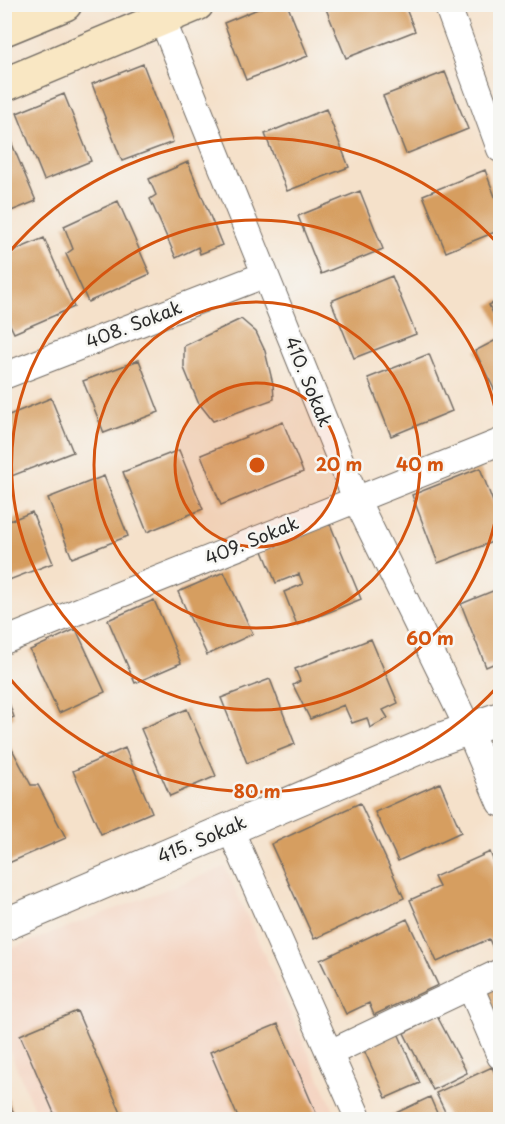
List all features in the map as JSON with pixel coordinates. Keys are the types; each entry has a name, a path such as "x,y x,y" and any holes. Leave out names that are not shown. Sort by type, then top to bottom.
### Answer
{"main road":[{"path":"4,29 65,4"},
{"path":"4,85 159,12 197,4"}],"street":[{"path":"447,4 501,149"},
{"name":"410. Sokak","path":"159,12 356,499 469,730 501,803"},
{"name":"408. Sokak","path":"4,376 264,275"},
{"name":"409. Sokak","path":"4,640 501,442"},
{"name":"415. Sokak","path":"4,925 440,739 501,718"},
{"path":"230,828 359,1119"},
{"path":"330,1053 501,972"},
{"path":"470,986 501,1056"}],"shaded area":[{"path":"225,867 338,1119 38,1119 5,1040 5,951"}],"building":[{"path":"270,4 287,4 308,56 246,80 224,23"},
{"path":"324,4 404,4 415,31 346,58"},
{"path":"143,64 173,142 122,161 92,84"},
{"path":"445,72 468,129 406,154 383,96"},
{"path":"64,94 91,161 44,180 17,113"},
{"path":"326,109 349,167 287,191 265,134"},
{"path":"4,125 36,201 4,214"},
{"path":"188,162 222,245 200,254 198,247 176,258 150,199 156,195 149,179"},
{"path":"485,170 500,210 500,230 446,252 423,195"},
{"path":"360,191 383,249 321,274 298,216"},
{"path":"118,201 150,274 88,302 66,254 73,249 64,226"},
{"path":"44,238 74,307 14,333 4,312 4,255"},
{"path":"392,276 416,334 354,358 331,301"},
{"path":"500,299 500,328 489,305"},
{"path":"241,319 256,332 265,351 274,399 213,421 198,402 184,368 184,346"},
{"path":"500,338 500,396 498,397 475,351"},
{"path":"429,354 452,411 391,436 368,378"},
{"path":"139,360 159,412 104,433 83,381"},
{"path":"51,398 73,452 4,479 4,417"},
{"path":"283,422 303,472 221,505 201,455"},
{"path":"179,450 203,509 147,532 123,472"},
{"path":"480,468 500,520 500,539 438,563 412,495"},
{"path":"104,476 128,536 72,558 48,498"},
{"path":"32,512 53,563 4,582 4,523"},
{"path":"330,524 361,599 297,625 284,592 303,584 299,574 276,583 263,551"},
{"path":"224,572 253,634 207,655 178,592"},
{"path":"500,588 500,661 486,667 461,604"},
{"path":"154,600 181,663 135,683 108,620"},
{"path":"76,629 105,692 59,713 30,650"},
{"path":"371,639 398,703 383,710 388,718 370,728 367,718 352,723 344,705 310,719 293,685 300,681 295,669"},
{"path":"270,679 295,744 247,763 221,698"},
{"path":"4,693 14,717 4,721"},
{"path":"187,709 216,776 170,796 141,729"},
{"path":"4,734 31,785 38,785 66,838 4,865"},
{"path":"125,748 152,812 101,834 73,771"},
{"path":"440,783 461,832 398,861 375,812"},
{"path":"360,803 404,898 314,939 271,844"},
{"path":"490,852 500,876 500,953 496,955 489,939 437,962 410,900 439,887 434,877"},
{"path":"407,919 438,985 374,1015 369,1003 346,1014 320,960"},
{"path":"500,979 500,1024 483,987"},
{"path":"77,1011 124,1120 57,1120 20,1035"},
{"path":"437,1016 467,1073 433,1090 404,1033"},
{"path":"278,1024 319,1120 239,1120 210,1052"},
{"path":"398,1033 420,1083 386,1098 363,1048"},
{"path":"492,1067 500,1085 500,1120 449,1120 436,1093"},
{"path":"5,1091 16,1120 4,1120"},
{"path":"430,1097 440,1120 381,1120"}]}
